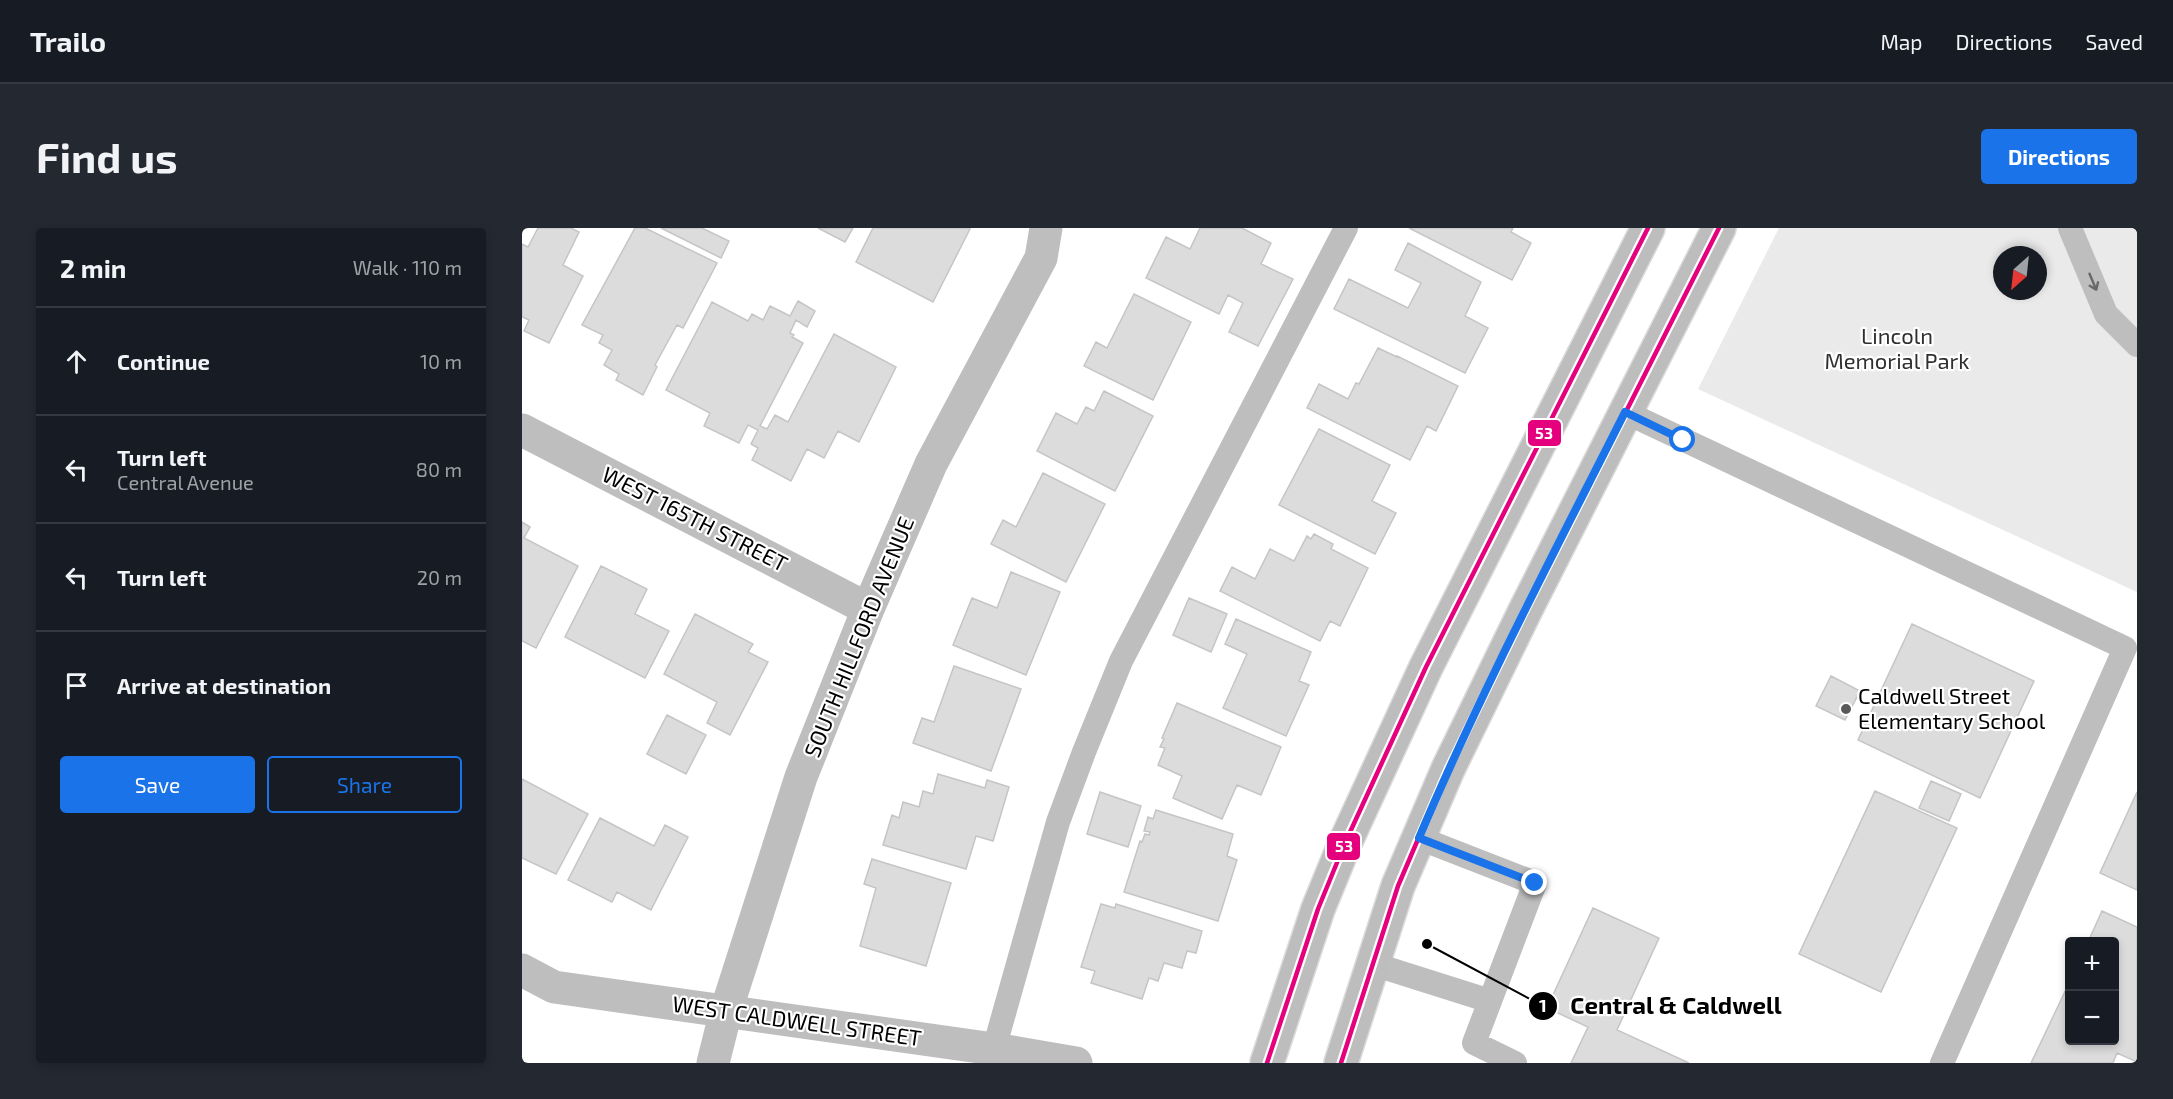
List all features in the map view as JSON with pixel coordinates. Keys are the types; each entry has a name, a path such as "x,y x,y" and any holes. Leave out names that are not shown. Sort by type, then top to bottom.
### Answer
{"main road":[{"path":"1267,1063 1318,909 1350,833 1426,667 1648,228"},
{"path":"1341,1063 1398,886 1448,769 1719,228"}],"street":[{"name":"SOUTH HILLFORD AVENUE","path":"713,1063 726,1011 801,777 868,609 932,464 1041,258 1046,228"},
{"name":"WEST 165TH STREET","path":"522,430 868,609"},
{"name":"WEST CALDWELL STREET","path":"522,970 555,987 726,1011 992,1056 1076,1063"}],"lane":[{"path":"992,1056 1059,822 1084,752 1121,661 1346,228"},
{"path":"2070,228 2106,314 2137,345"},
{"path":"1625,412 2125,648 1942,1063"},
{"path":"1419,838 1535,883 1474,1043 1515,1063"},
{"path":"1372,964 1490,1001"}],"green space":[{"name":"Lincoln Memorial Park","path":"1779,228 2137,228 2137,592 1698,389"}],"building":[{"path":"538,228 571,228 579,232 563,265 583,276 549,343 524,331 529,320 522,317 522,244 528,247"},
{"path":"635,228 645,228 717,263 683,328 677,325 655,365 657,367 643,395 616,380 619,374 604,365 612,350 599,343 603,335 582,325"},
{"path":"661,228 702,228 729,241 721,258"},
{"path":"818,228 853,228 845,242"},
{"path":"873,228 970,229 933,302 856,262"},
{"path":"1200,228 1242,228 1271,243 1261,264 1293,279 1258,346 1229,332 1243,303 1228,295 1219,314 1146,278 1166,237 1190,249"},
{"path":"1409,228 1513,228 1511,232 1531,243 1512,280"},
{"path":"1408,243 1481,282 1465,316 1488,328 1465,373 1334,309 1349,279 1408,308 1421,283 1395,270"},
{"path":"1134,294 1191,322 1153,400 1084,366 1096,342 1107,348"},
{"path":"798,301 815,311 807,327 796,320 790,333 794,335 792,337 803,343 760,426 767,429 775,415 788,422 834,334 896,367 859,442 838,431 824,458 807,449 791,481 752,460 758,448 751,444 758,430 748,425 739,443 704,426 710,413 666,390 712,302 748,321 752,314 763,320 770,306 790,316"},
{"path":"1378,348 1458,386 1436,431 1427,426 1410,460 1307,408 1319,384 1348,399 1356,383 1359,384"},
{"path":"1104,391 1153,416 1115,491 1037,451 1056,413 1077,424 1086,407 1094,411"},
{"path":"1319,429 1390,465 1372,501 1396,513 1375,554 1279,505"},
{"path":"1043,473 1105,504 1066,582 991,544 1003,520 1016,527"},
{"path":"522,522 530,527 524,538 578,566 536,648 522,641"},
{"path":"1314,534 1333,544 1331,549 1368,568 1340,626 1330,621 1320,641 1220,591 1232,567 1255,579 1270,549 1294,561 1307,536 1311,539"},
{"path":"601,566 647,589 635,614 669,631 645,678 565,637"},
{"path":"1011,572 1060,592 1026,675 953,645 972,598 997,608"},
{"path":"1189,598 1227,614 1211,652 1173,635"},
{"path":"695,614 753,644 748,652 768,662 730,735 707,723 717,702 664,674"},
{"path":"1236,619 1311,652 1299,681 1309,685 1286,736 1223,708 1247,654 1225,644"},
{"path":"1912,624 2034,681 1980,798 1858,740"},
{"path":"954,666 1021,689 991,771 913,743 922,718 934,722"},
{"path":"1831,676 1860,691 1845,720 1816,706"},
{"path":"1177,703 1281,747 1261,795 1237,785 1222,819 1173,798 1182,776 1158,765 1165,748 1160,747 1164,739 1162,738"},
{"path":"667,715 706,735 686,774 647,754"},
{"path":"938,774 985,788 987,780 1009,787 993,841 976,836 966,869 883,845 892,815 899,818 903,802 919,807 923,791 933,794"},
{"path":"522,779 588,814 556,874 522,858"},
{"path":"1931,781 1961,794 1949,821 1919,808"},
{"path":"1875,791 1957,828 1881,992 1799,954"},
{"path":"1100,792 1141,806 1128,847 1087,834"},
{"path":"2137,792 2137,890 2100,873"},
{"path":"1156,810 1233,834 1227,856 1237,860 1218,921 1124,892 1140,841 1142,842 1145,834 1149,835 1150,832 1144,831 1148,817 1153,819"},
{"path":"600,818 654,846 665,825 688,837 651,910 617,892 612,902 568,880"},
{"path":"872,859 951,883 926,966 860,946 876,888 864,884"},
{"path":"1101,904 1115,908 1116,904 1202,931 1196,953 1187,951 1182,968 1164,963 1158,981 1149,978 1142,999 1091,983 1095,971 1081,967"},
{"path":"1593,908 1659,938 1617,1030 1689,1063 1571,1063 1588,1027 1547,1008"},
{"path":"2102,911 2137,927 2137,1062 2117,1053 2113,1063 2031,1063 2065,992 2065,1045 2119,1045 2119,937 2090,937"}],"transit line":[{"name":"53","path":"1267,1063 1318,909 1345,843 1426,667 1648,228"},
{"name":"53","path":"1341,1063 1398,886 1448,769 1526,609 1719,228"}],"place":[{"name":"Caldwell Street Elementary School","path":"1846,709"},
{"name":"Central & Caldwell","path":"1427,944"}],"route":[{"path":"1535,883 1419,838 1448,769 1625,412 1683,440"}]}
